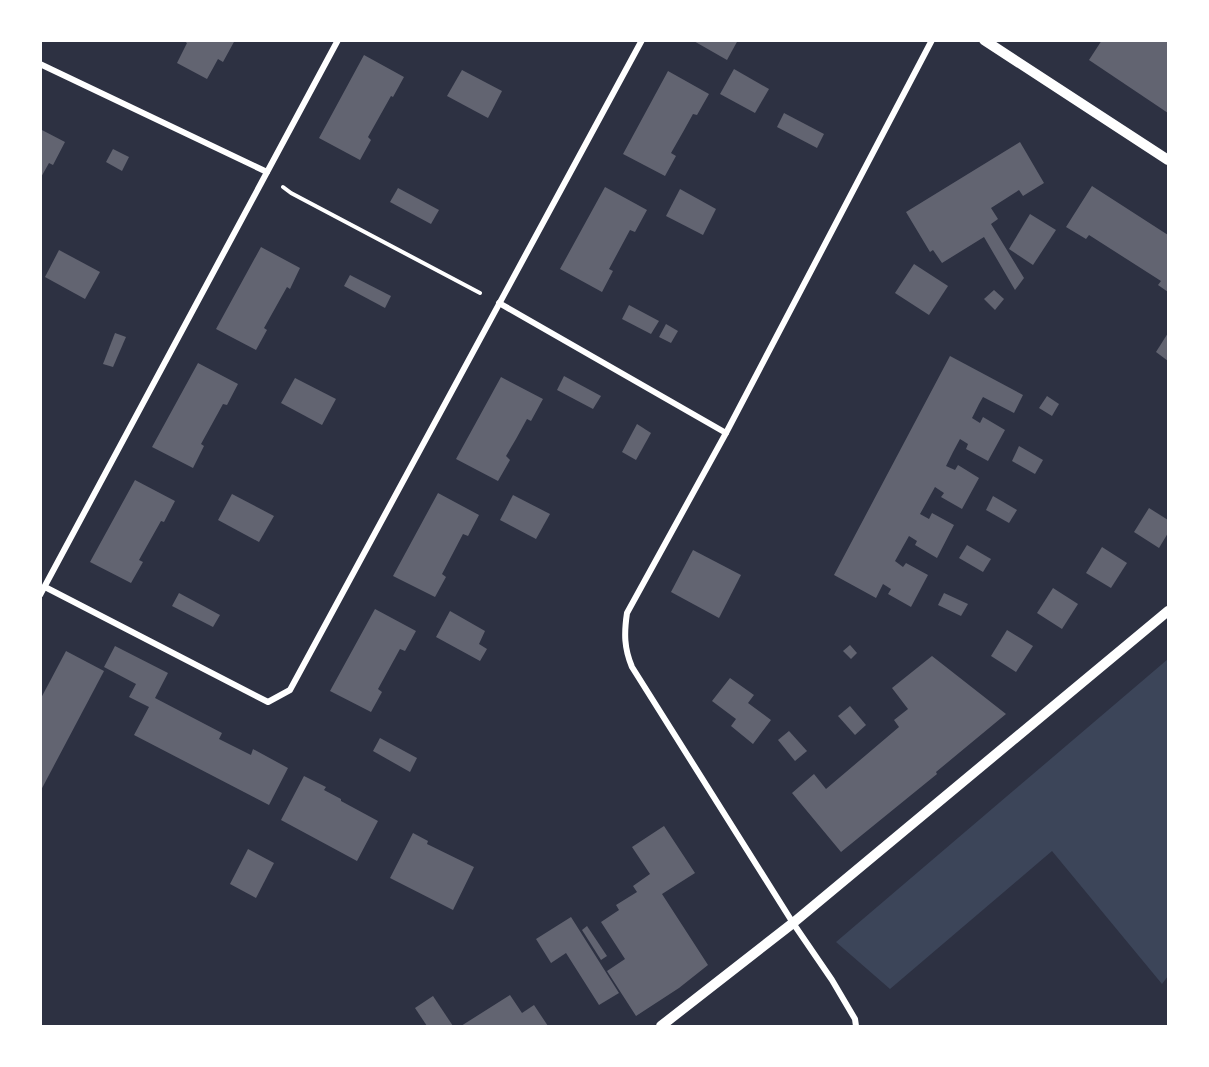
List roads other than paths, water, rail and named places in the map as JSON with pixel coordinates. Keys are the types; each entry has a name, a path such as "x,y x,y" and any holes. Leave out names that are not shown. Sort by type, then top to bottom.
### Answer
{"street":[{"path":"40,595 338,40"},
{"path":"45,587 268,702 290,690 642,40"},
{"path":"856,1026 855,1019 832,980 793,923 632,667 626,651 624,632 627,613 726,433 932,40"},
{"path":"984,40 1168,160"},
{"path":"40,64 267,172"},
{"path":"499,303 726,433"},
{"path":"661,1026 793,923 1168,610"}]}
